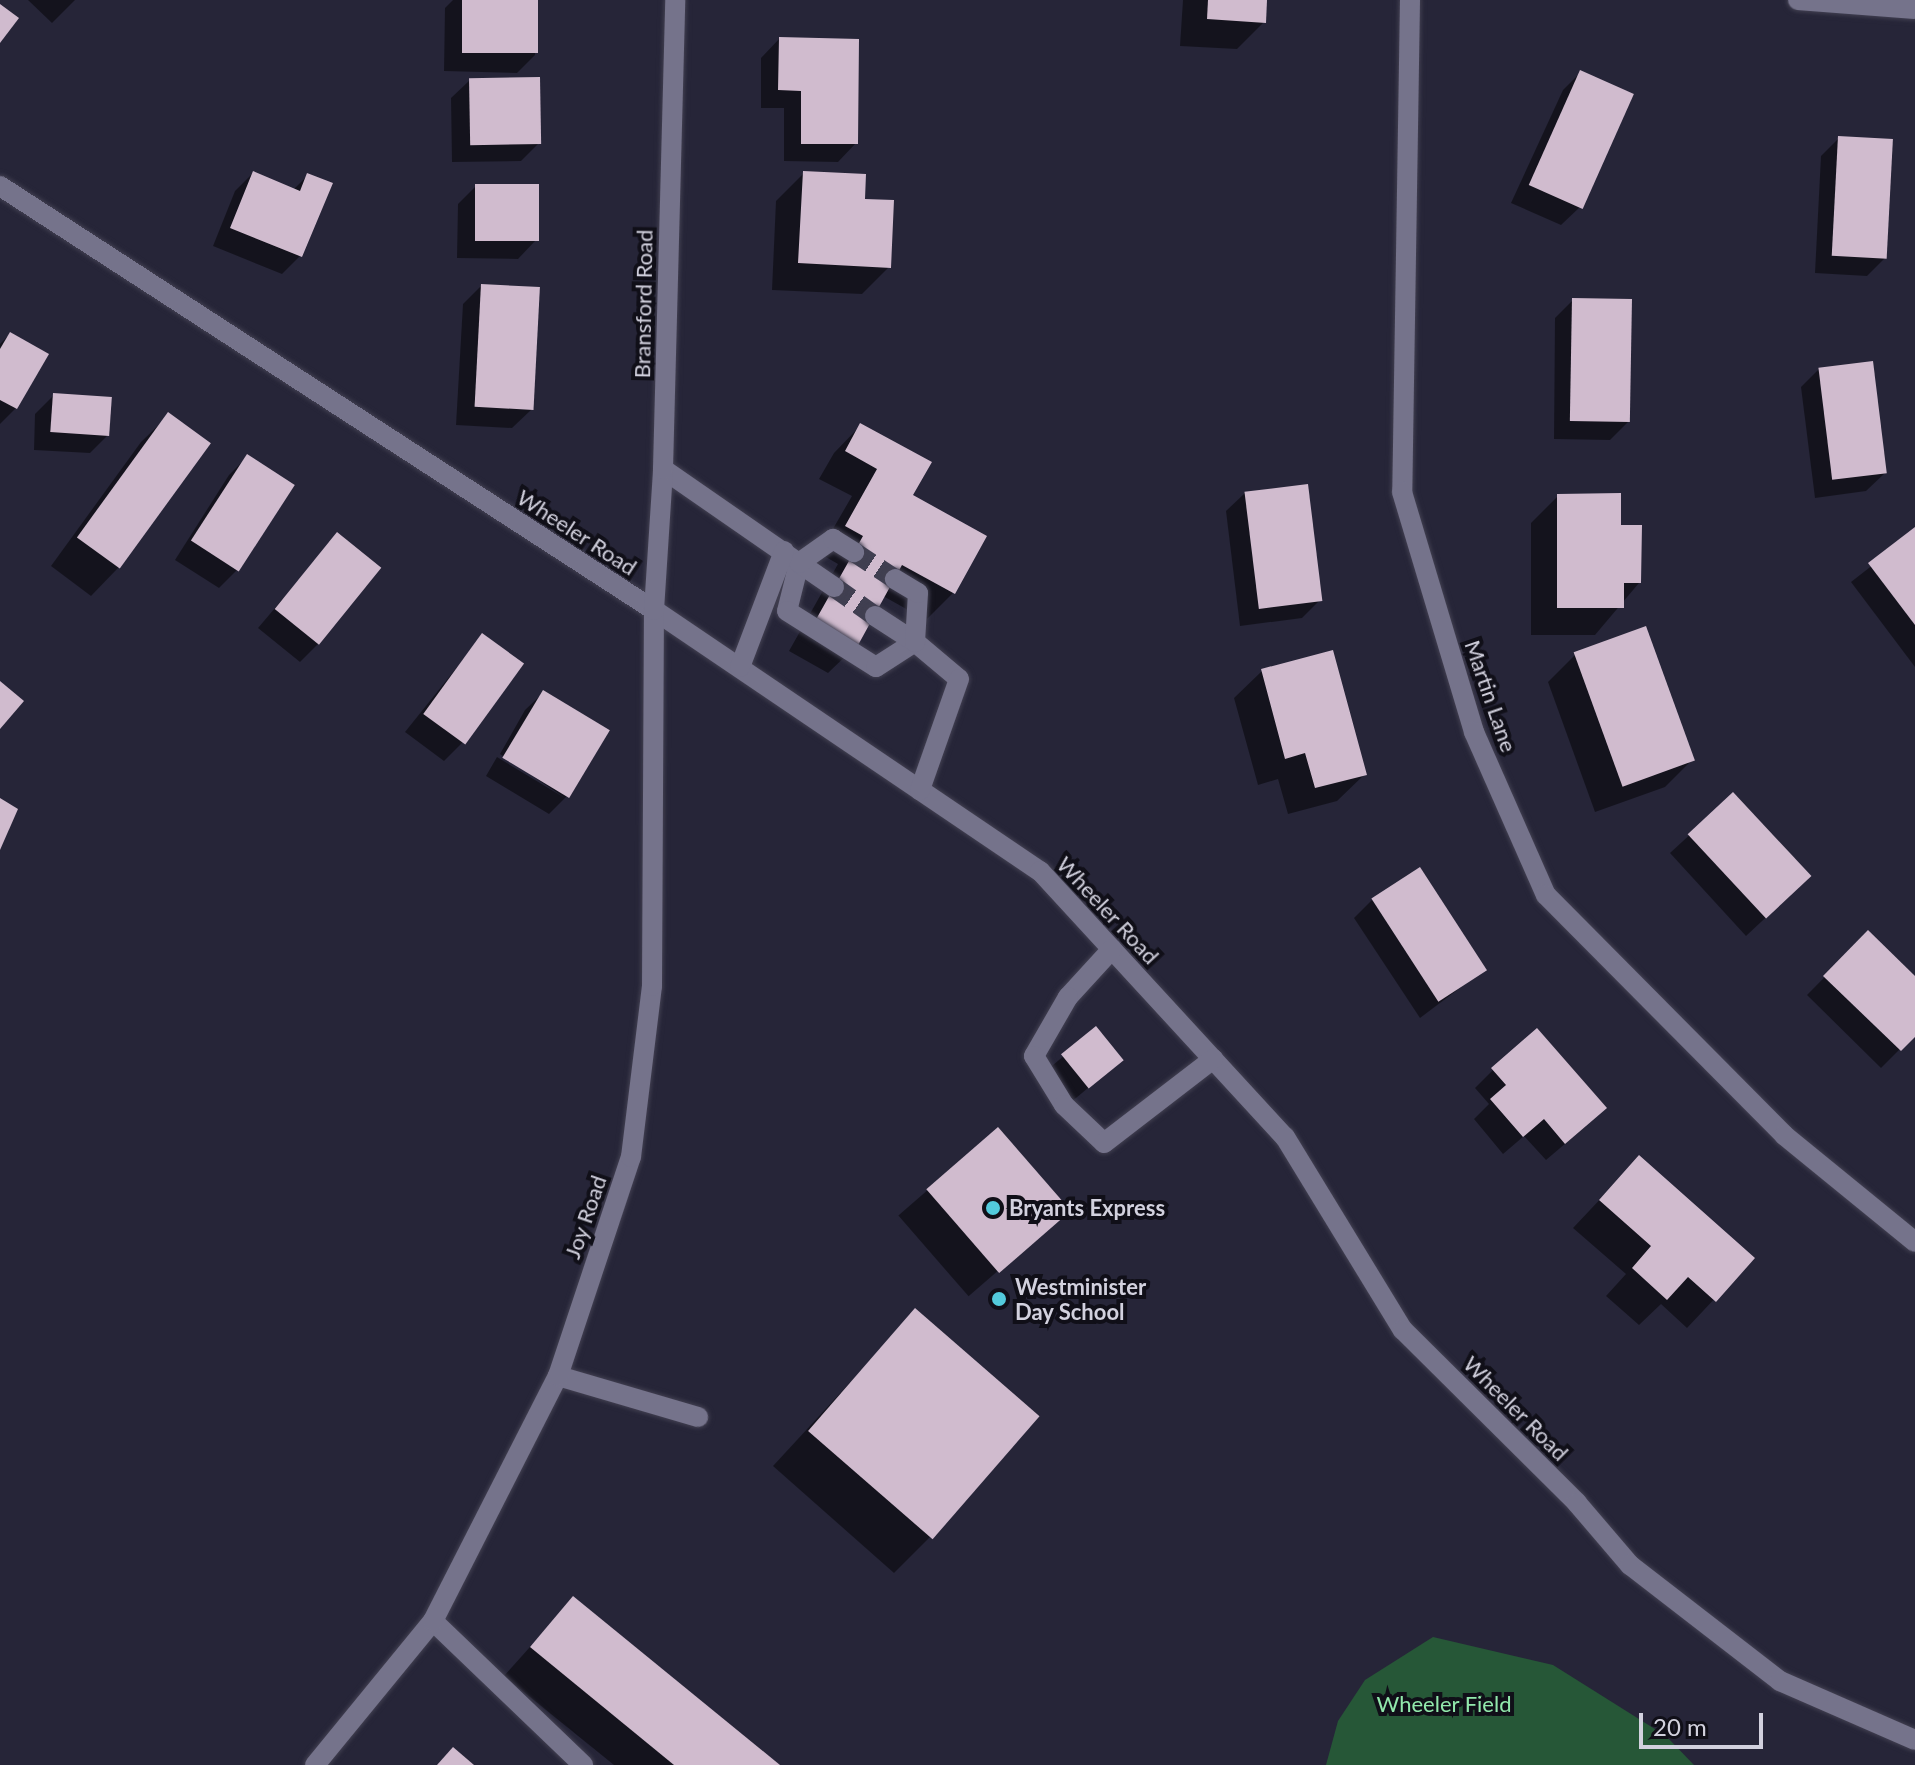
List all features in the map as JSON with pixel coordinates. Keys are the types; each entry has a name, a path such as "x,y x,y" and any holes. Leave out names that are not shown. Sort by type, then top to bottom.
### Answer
{"street":[{"name":"Bransford Road","path":"654,610 663,469 675,0"},
{"name":"Martin Lane","path":"1410,0 1402,492 1474,732 1546,895 1784,1135 1915,1242"},
{"path":"1798,0 1915,9"},
{"name":"Wheeler Road","path":"0,186 654,610 1040,871 1285,1137 1403,1330 1577,1503 1630,1565 1780,1681 1915,1740"},
{"path":"663,469 834,587"},
{"path":"740,667 791,557 833,539 854,552"},
{"path":"791,557 787,611 876,667 915,642"},
{"path":"895,579 918,593 915,642"},
{"name":"Joy Road","path":"315,1765 433,1621 558,1376 631,1157 651,1002 654,610"},
{"path":"875,616 915,642 959,679 920,790"},
{"path":"1112,949 1068,997 1034,1056 1064,1105 1104,1143 1213,1059"},
{"path":"558,1376 698,1417"},
{"path":"433,1621 583,1765"}],"green space":[{"name":"Wheeler Field","path":"1433,1637 1553,1665 1666,1736 1694,1765 1326,1765 1338,1721 1365,1680"}],"building":[{"path":"462,0 538,0 538,53 462,53"},
{"path":"1208,0 1267,0 1266,23 1207,19"},
{"path":"0,4 19,18 0,43"},
{"path":"779,37 859,39 858,144 801,144 801,91 778,90"},
{"path":"1580,70 1634,94 1583,209 1529,185"},
{"path":"540,77 541,144 470,145 469,78"},
{"path":"1838,136 1893,139 1887,259 1832,256"},
{"path":"253,171 300,191 307,173 333,183 302,257 230,228"},
{"path":"803,171 866,174 865,199 894,200 891,268 798,263"},
{"path":"475,184 539,184 539,241 475,241"},
{"path":"481,284 540,287 533,410 475,407"},
{"path":"1572,298 1632,299 1630,422 1570,421"},
{"path":"10,332 49,354 17,409 0,400 0,349"},
{"path":"1873,361 1887,473 1832,480 1818,368"},
{"path":"53,393 112,397 109,436 50,432"},
{"path":"168,412 211,443 120,569 77,537"},
{"path":"860,423 932,462 913,495 987,536 955,594 902,565 857,647 814,623 863,536 845,526 877,469 845,451"},
{"path":"247,454 295,485 239,571 191,540"},
{"path":"1308,484 1322,601 1259,609 1244,492"},
{"path":"1621,493 1621,525 1642,525 1641,583 1624,583 1624,608 1557,608 1557,494"},
{"path":"1915,527 1915,625 1868,563"},
{"path":"337,532 381,568 319,645 275,609"},
{"path":"1646,626 1695,760 1623,787 1574,652"},
{"path":"482,633 524,664 465,744 423,714"},
{"path":"1333,650 1367,775 1315,788 1305,753 1285,759 1261,669"},
{"path":"0,681 24,701 0,729"},
{"path":"543,690 610,730 569,798 502,758"},
{"path":"1733,792 1811,876 1766,918 1688,834"},
{"path":"0,798 18,809 0,850"},
{"path":"1420,867 1487,970 1438,1002 1371,899"},
{"path":"1868,930 1915,976 1915,1037 1901,1051 1823,976"},
{"path":"1096,1026 1124,1060 1089,1089 1061,1054"},
{"path":"1537,1028 1607,1108 1565,1144 1544,1119 1523,1137 1490,1099 1506,1085 1491,1068"},
{"path":"998,1127 1071,1211 999,1273 926,1189"},
{"path":"1639,1155 1755,1258 1716,1302 1688,1277 1667,1300 1632,1268 1651,1246 1599,1200"},
{"path":"915,1308 1040,1416 933,1539 808,1431"},
{"path":"573,1596 780,1765 674,1765 530,1647"},
{"path":"453,1747 474,1765 437,1765"}],"tunnel":[{"path":"854,552 895,579"},
{"path":"834,587 875,616"}],"place":[{"name":"Bryants Express","path":"993,1208"},
{"name":"Westminister Day School","path":"999,1299"}]}
